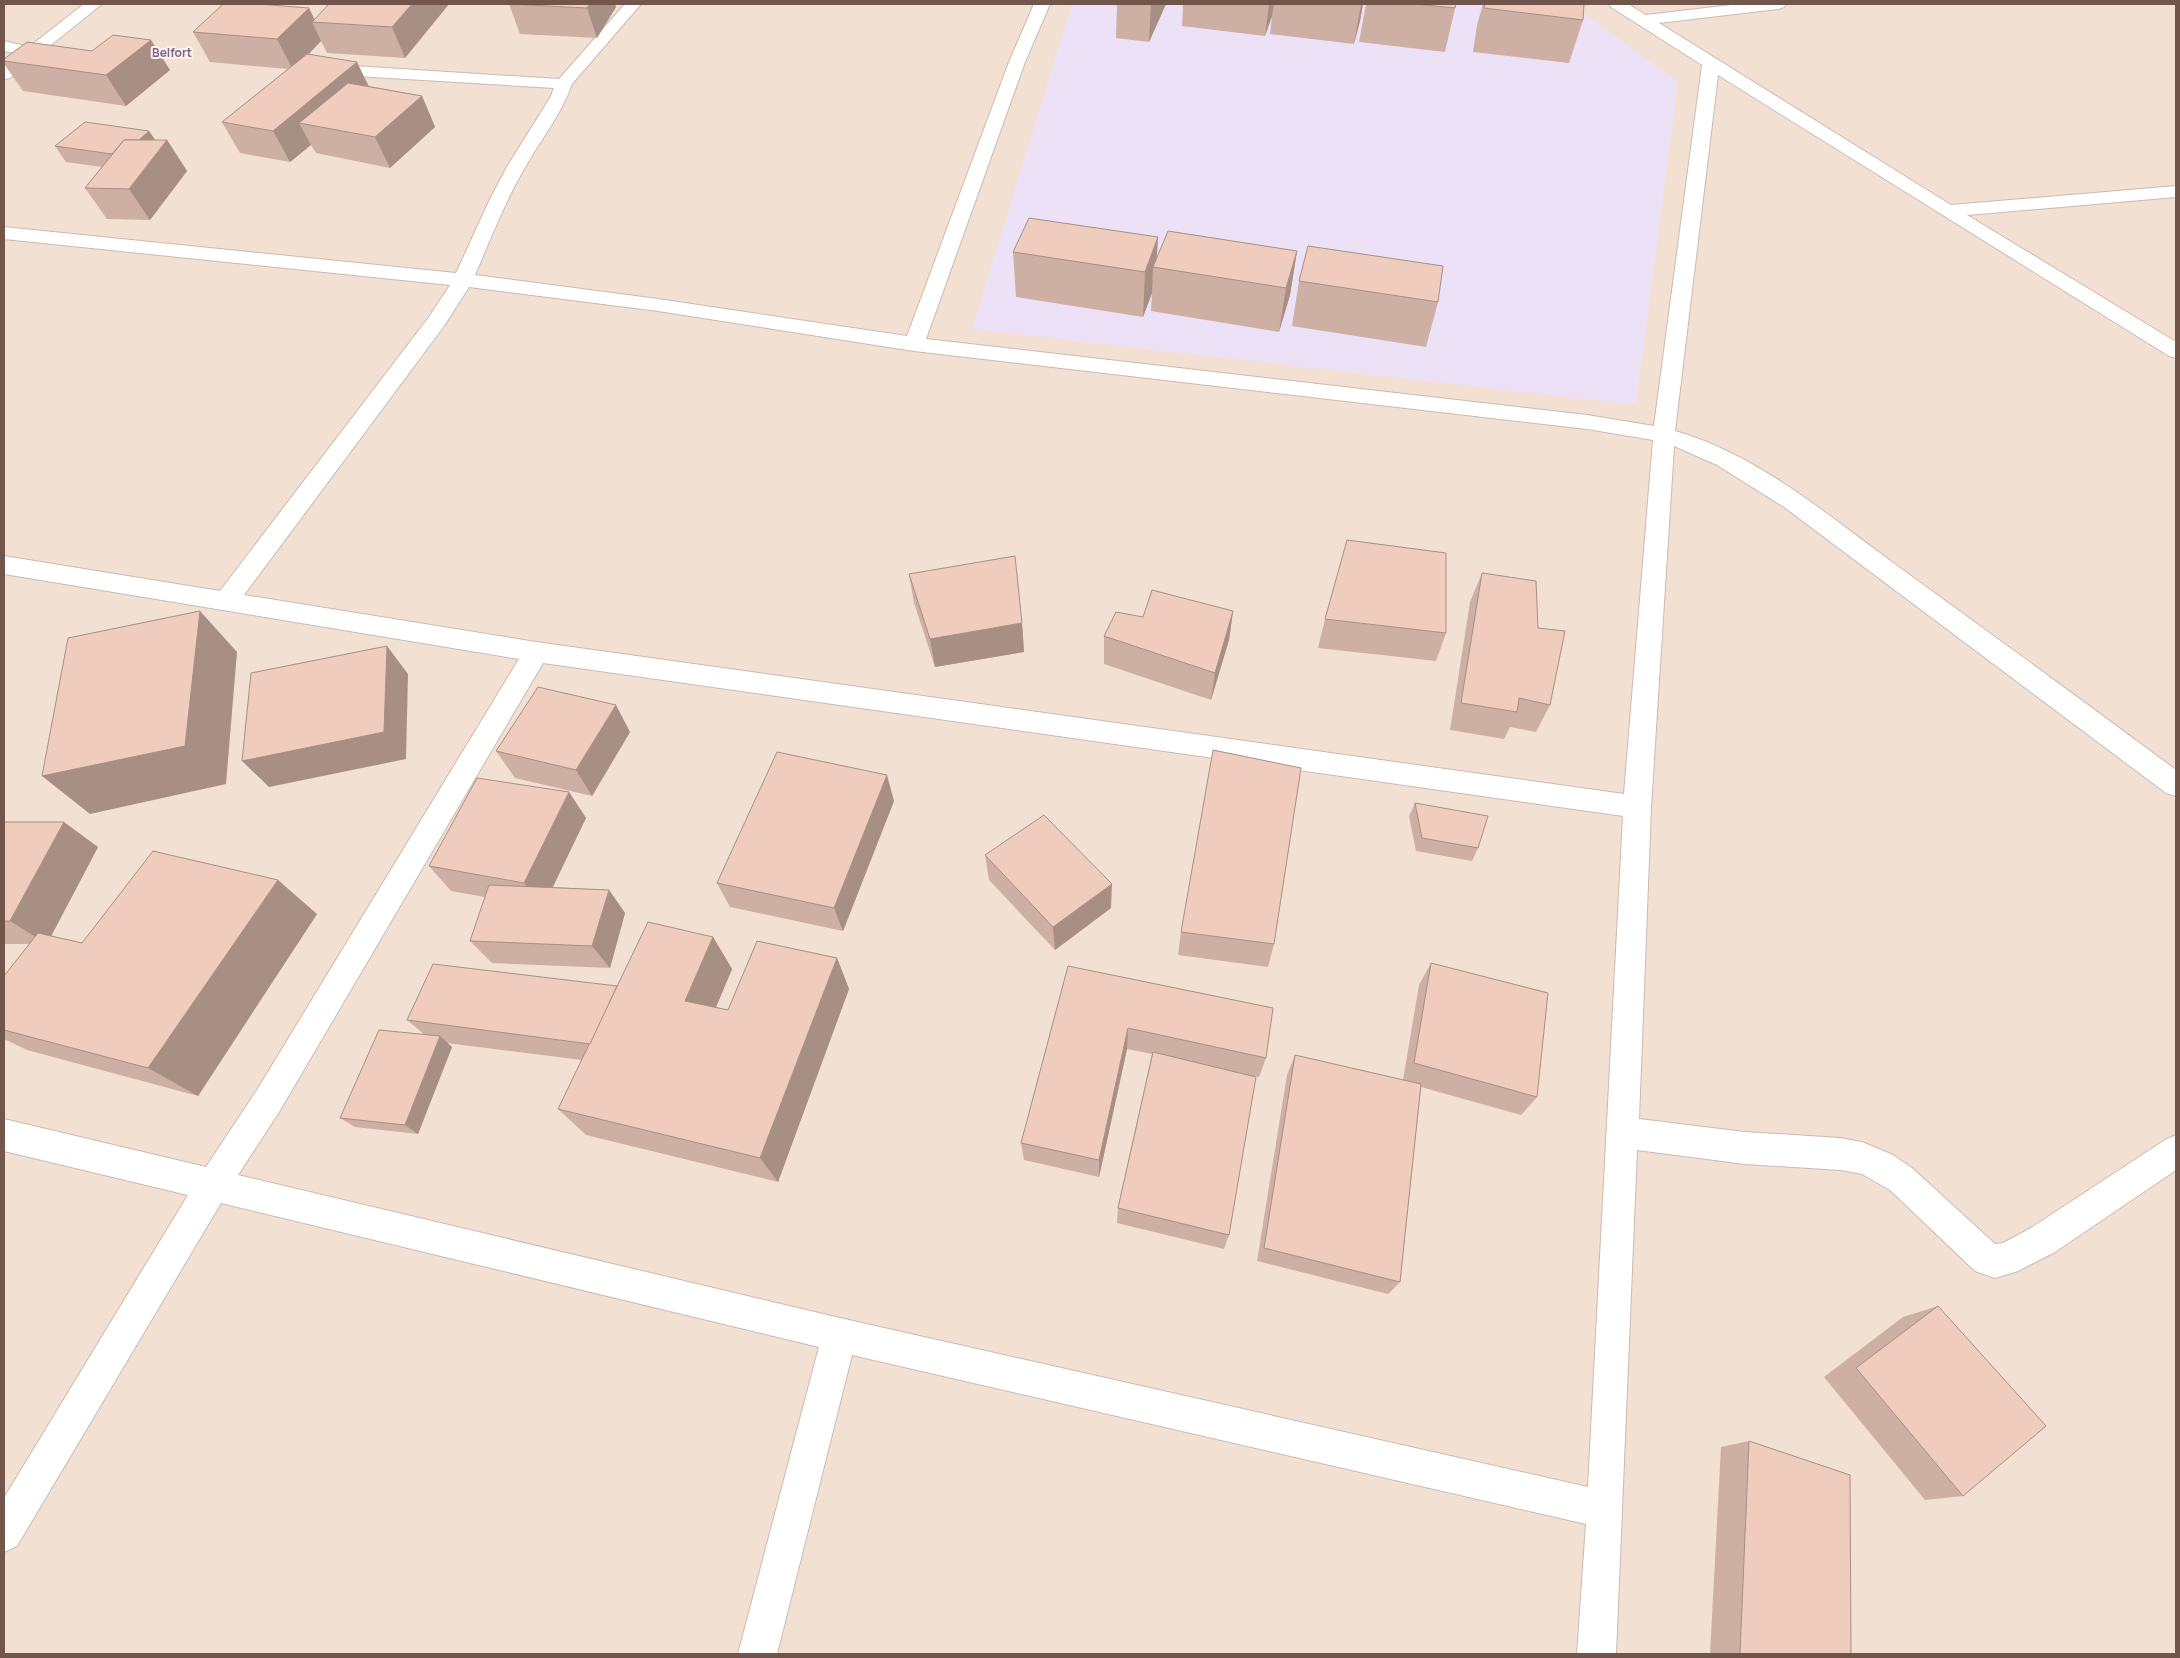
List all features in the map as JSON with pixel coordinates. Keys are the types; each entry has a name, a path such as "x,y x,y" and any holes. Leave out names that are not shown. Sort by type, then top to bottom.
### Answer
{"street":[{"path":"4,74 94,4"},
{"path":"225,602 437,320 463,280 499,199 517,165 559,98 564,84 574,70 633,4"},
{"path":"914,344 1017,62 1042,4"},
{"path":"1617,4 1947,211 2176,351"},
{"path":"1645,20 1778,4"},
{"path":"4,46 31,52"},
{"path":"1597,1654 1637,807 1664,434 1711,63"},
{"path":"316,69 564,84"},
{"path":"1947,211 2176,191"},
{"path":"4,232 463,280 658,305 914,344 1567,419 1664,434 1708,452 1788,499 1920,594 2176,785"},
{"path":"4,565 536,652 1637,807"},
{"path":"4,1533 213,1185 273,1093 536,652"},
{"path":"1622,1132 1745,1148 1840,1154 1862,1158 1882,1166 1901,1179 1980,1253 1987,1259 1995,1261 2006,1259 2043,1240 2176,1151"},
{"path":"4,1134 840,1335 1605,1510"},
{"path":"757,1654 840,1335"}],"shaded area":[{"path":"4,4 2176,4 2176,1654 4,1654"},
{"path":"1072,4 1571,4 1678,82 1636,405 972,329"}],"building":[{"path":"223,4 258,4 309,8 277,39 193,32"},
{"path":"329,4 412,4 392,27 312,22"},
{"path":"509,4 590,4 587,8"},
{"path":"1414,4 1456,4 1455,8"},
{"path":"1485,4 1584,4 1583,20 1484,8"},
{"path":"113,35 151,40 106,75 4,61 4,59 27,42 92,51"},
{"path":"307,54 357,62 273,131 222,122"},
{"path":"348,83 422,96 375,137 299,123"},
{"path":"85,122 149,131 139,140 124,140 112,154 55,146"},
{"path":"124,140 167,140 129,189 85,188"},
{"path":"1029,218 1158,237 1145,272 1013,252"},
{"path":"1168,231 1297,251 1286,288 1153,267"},
{"path":"1308,246 1443,266 1438,302 1299,281"},
{"path":"1347,540 1446,553 1446,633 1325,619"},
{"path":"1015,556 1022,623 930,639 909,574"},
{"path":"1482,573 1536,581 1538,628 1565,631 1550,705 1519,698 1517,712 1461,703"},
{"path":"1152,590 1233,611 1215,673 1104,636 1116,612 1143,617"},
{"path":"200,611 185,746 42,776 68,638"},
{"path":"387,646 384,732 242,761 251,673"},
{"path":"538,687 616,705 576,770 496,751"},
{"path":"1213,750 1301,768 1274,944 1181,932"},
{"path":"777,752 887,775 834,908 717,883"},
{"path":"477,778 569,792 524,883 429,866"},
{"path":"1415,803 1488,816 1478,848 1422,838"},
{"path":"1044,815 1112,884 1053,927 985,855"},
{"path":"4,822 64,822 10,921 4,921"},
{"path":"153,851 278,880 148,1068 4,1030 4,976 38,933 82,943"},
{"path":"489,885 609,890 592,946 470,941"},
{"path":"648,922 713,937 685,1001 728,1010 757,941 837,958 760,1158 558,1109"},
{"path":"1431,963 1548,993 1537,1097 1414,1063"},
{"path":"433,964 617,986 590,1044 407,1020"},
{"path":"1068,966 1273,1008 1266,1058 1128,1028 1099,1160 1021,1143"},
{"path":"379,1030 440,1036 405,1125 340,1118"},
{"path":"1153,1052 1256,1077 1229,1235 1118,1208"},
{"path":"1295,1055 1421,1084 1400,1282 1264,1248"},
{"path":"1938,1306 2046,1426 1963,1496 1856,1368"},
{"path":"1749,1441 1850,1475 1851,1654 1740,1654"}],"district":[{"name":"Belfort","path":"172,52"}]}
